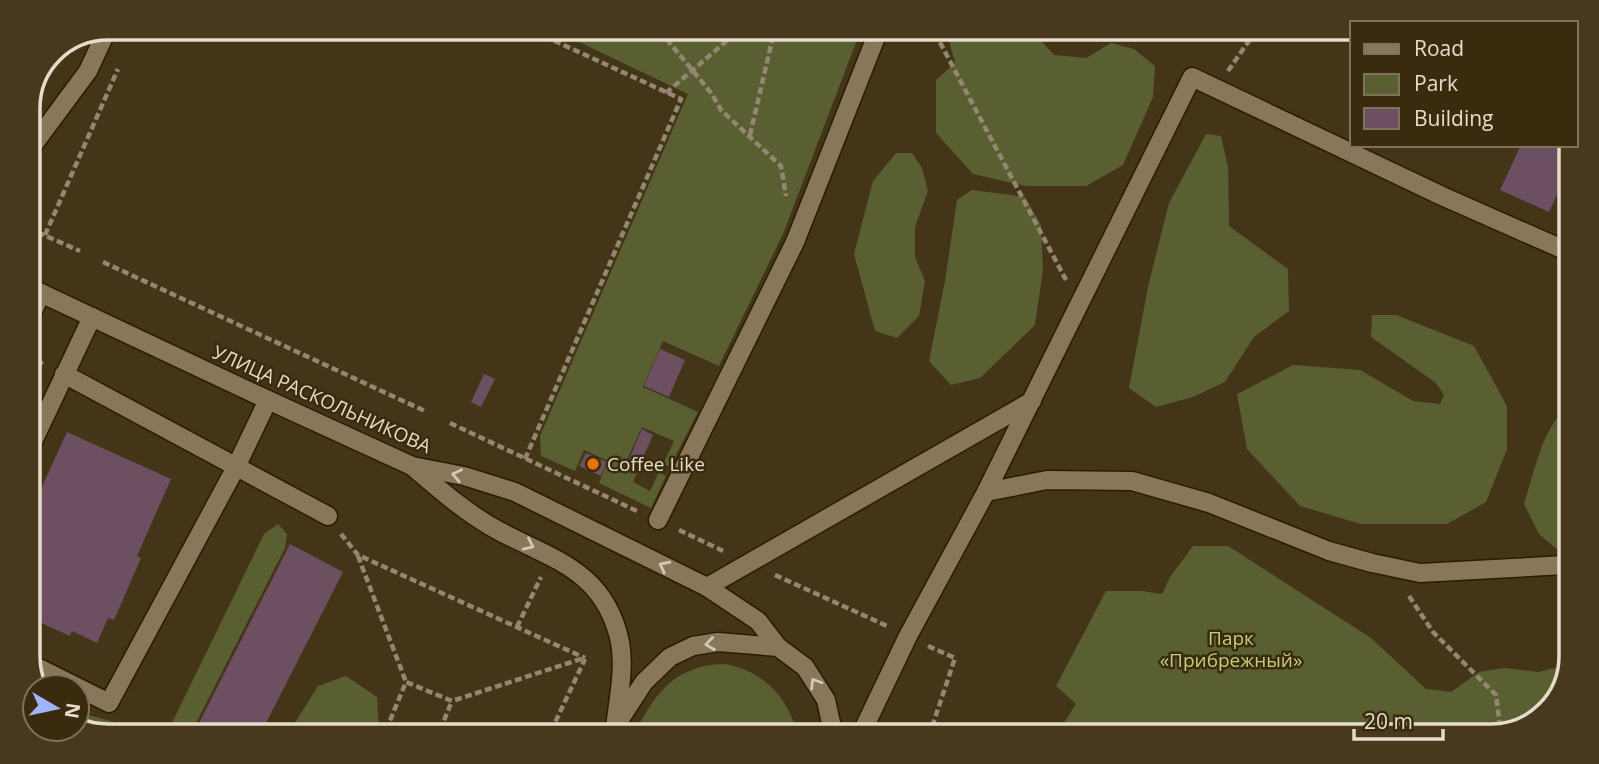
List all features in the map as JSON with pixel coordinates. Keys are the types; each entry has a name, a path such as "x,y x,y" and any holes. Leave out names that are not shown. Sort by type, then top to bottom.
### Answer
{"street":[{"path":"658,520 795,242 875,40"},
{"path":"40,136 88,71 102,41"},
{"path":"866,724 908,636 1032,401 1192,77 1442,196 1559,248"},
{"name":"УЛИЦА РАСКОЛЬНИКОВА","path":"40,292 412,466 464,476 515,492 707,587 758,621 778,647 805,667 826,701 831,724"},
{"path":"40,426 92,317"},
{"path":"64,374 328,516"},
{"path":"42,670 110,703 236,467 268,400"},
{"path":"707,587 1032,401"},
{"path":"412,466 451,500 498,530 552,555 577,571 596,590 611,614 620,643 621,675 615,724"},
{"path":"986,492 1047,480 1132,481 1209,503 1329,551 1420,573 1559,565"},
{"path":"617,724 644,682 670,656 693,646 718,642 778,647"}],"path":[{"path":"525,460 681,99 552,40"},
{"path":"667,40 712,94 721,110 781,166 795,242"},
{"path":"666,93 728,40"},
{"path":"750,135 772,40"},
{"path":"939,40 1079,305"},
{"path":"1215,89 1250,40"},
{"path":"45,235 120,65"},
{"path":"40,233 80,251"},
{"path":"103,262 427,412"},
{"path":"450,423 723,551"},
{"path":"328,516 358,555 406,681 388,724"},
{"path":"358,555 585,658"},
{"path":"1390,567 1433,632 1496,695 1500,723"},
{"path":"517,627 545,570"},
{"path":"765,570 887,626"},
{"path":"928,646 955,659 933,724"},
{"path":"406,681 452,701 585,658"},
{"path":"554,724 585,658"},
{"path":"442,724 452,701"}],"green space":[{"path":"575,40 857,40 783,234 719,366 663,341 643,387 698,412 670,467 663,464 674,441 642,427 624,466 637,472 633,482 650,491 659,472 666,476 651,508 599,483 608,461 584,450 575,471 541,456 540,436 688,94"},
{"path":"949,40 1040,40 1054,55 1086,58 1111,43 1134,49 1155,66 1153,97 1123,165 1086,186 1026,186 973,174 936,133 936,80 955,63"},
{"path":"1206,134 1221,136 1228,167 1229,226 1288,269 1289,311 1254,337 1225,382 1193,397 1156,407 1129,388 1148,287 1169,203"},
{"path":"896,153 912,153 922,168 928,191 915,227 915,257 925,281 919,316 897,338 875,331 854,254 873,181"},
{"path":"972,190 1025,197 1041,225 1043,269 1035,325 980,378 951,385 929,361 957,200"},
{"path":"1372,315 1396,315 1474,346 1507,406 1507,449 1486,502 1447,524 1361,524 1300,506 1247,449 1237,394 1293,365 1360,370 1413,401 1440,404 1444,395 1436,383 1371,337"},
{"path":"1559,416 1559,551 1539,534 1524,504 1545,438"},
{"path":"278,524 287,534 285,548 196,724 158,724 172,723 264,534"},
{"name":"Парк «Прибрежный»","path":"1193,546 1228,546 1371,638 1426,689 1451,692 1479,672 1504,668 1538,672 1557,667 1554,682 1545,697 1521,717 1490,724 1063,724 1076,704 1056,686 1106,591 1162,594 1170,577"},
{"path":"724,664 738,667 761,679 780,696 795,724 640,724 651,704 670,683 693,669"},
{"path":"346,676 377,697 379,724 294,724 318,686"},
{"path":"91,716 122,724 109,724 91,721"}],"building":[{"path":"1520,147 1559,147 1559,190 1549,212 1500,190"},
{"path":"660,349 685,360 669,397 644,386"},
{"path":"484,374 495,379 481,407 471,402"},
{"path":"642,429 653,435 637,471 626,466"},
{"path":"67,432 171,479 137,556 141,558 114,620 108,618 97,643 72,631 70,636 40,622 40,491"},
{"path":"586,453 607,462 601,476 579,466"},
{"path":"290,544 343,572 266,724 199,724"}],"place":[{"name":"Coffee Like","path":"593,464"}]}
